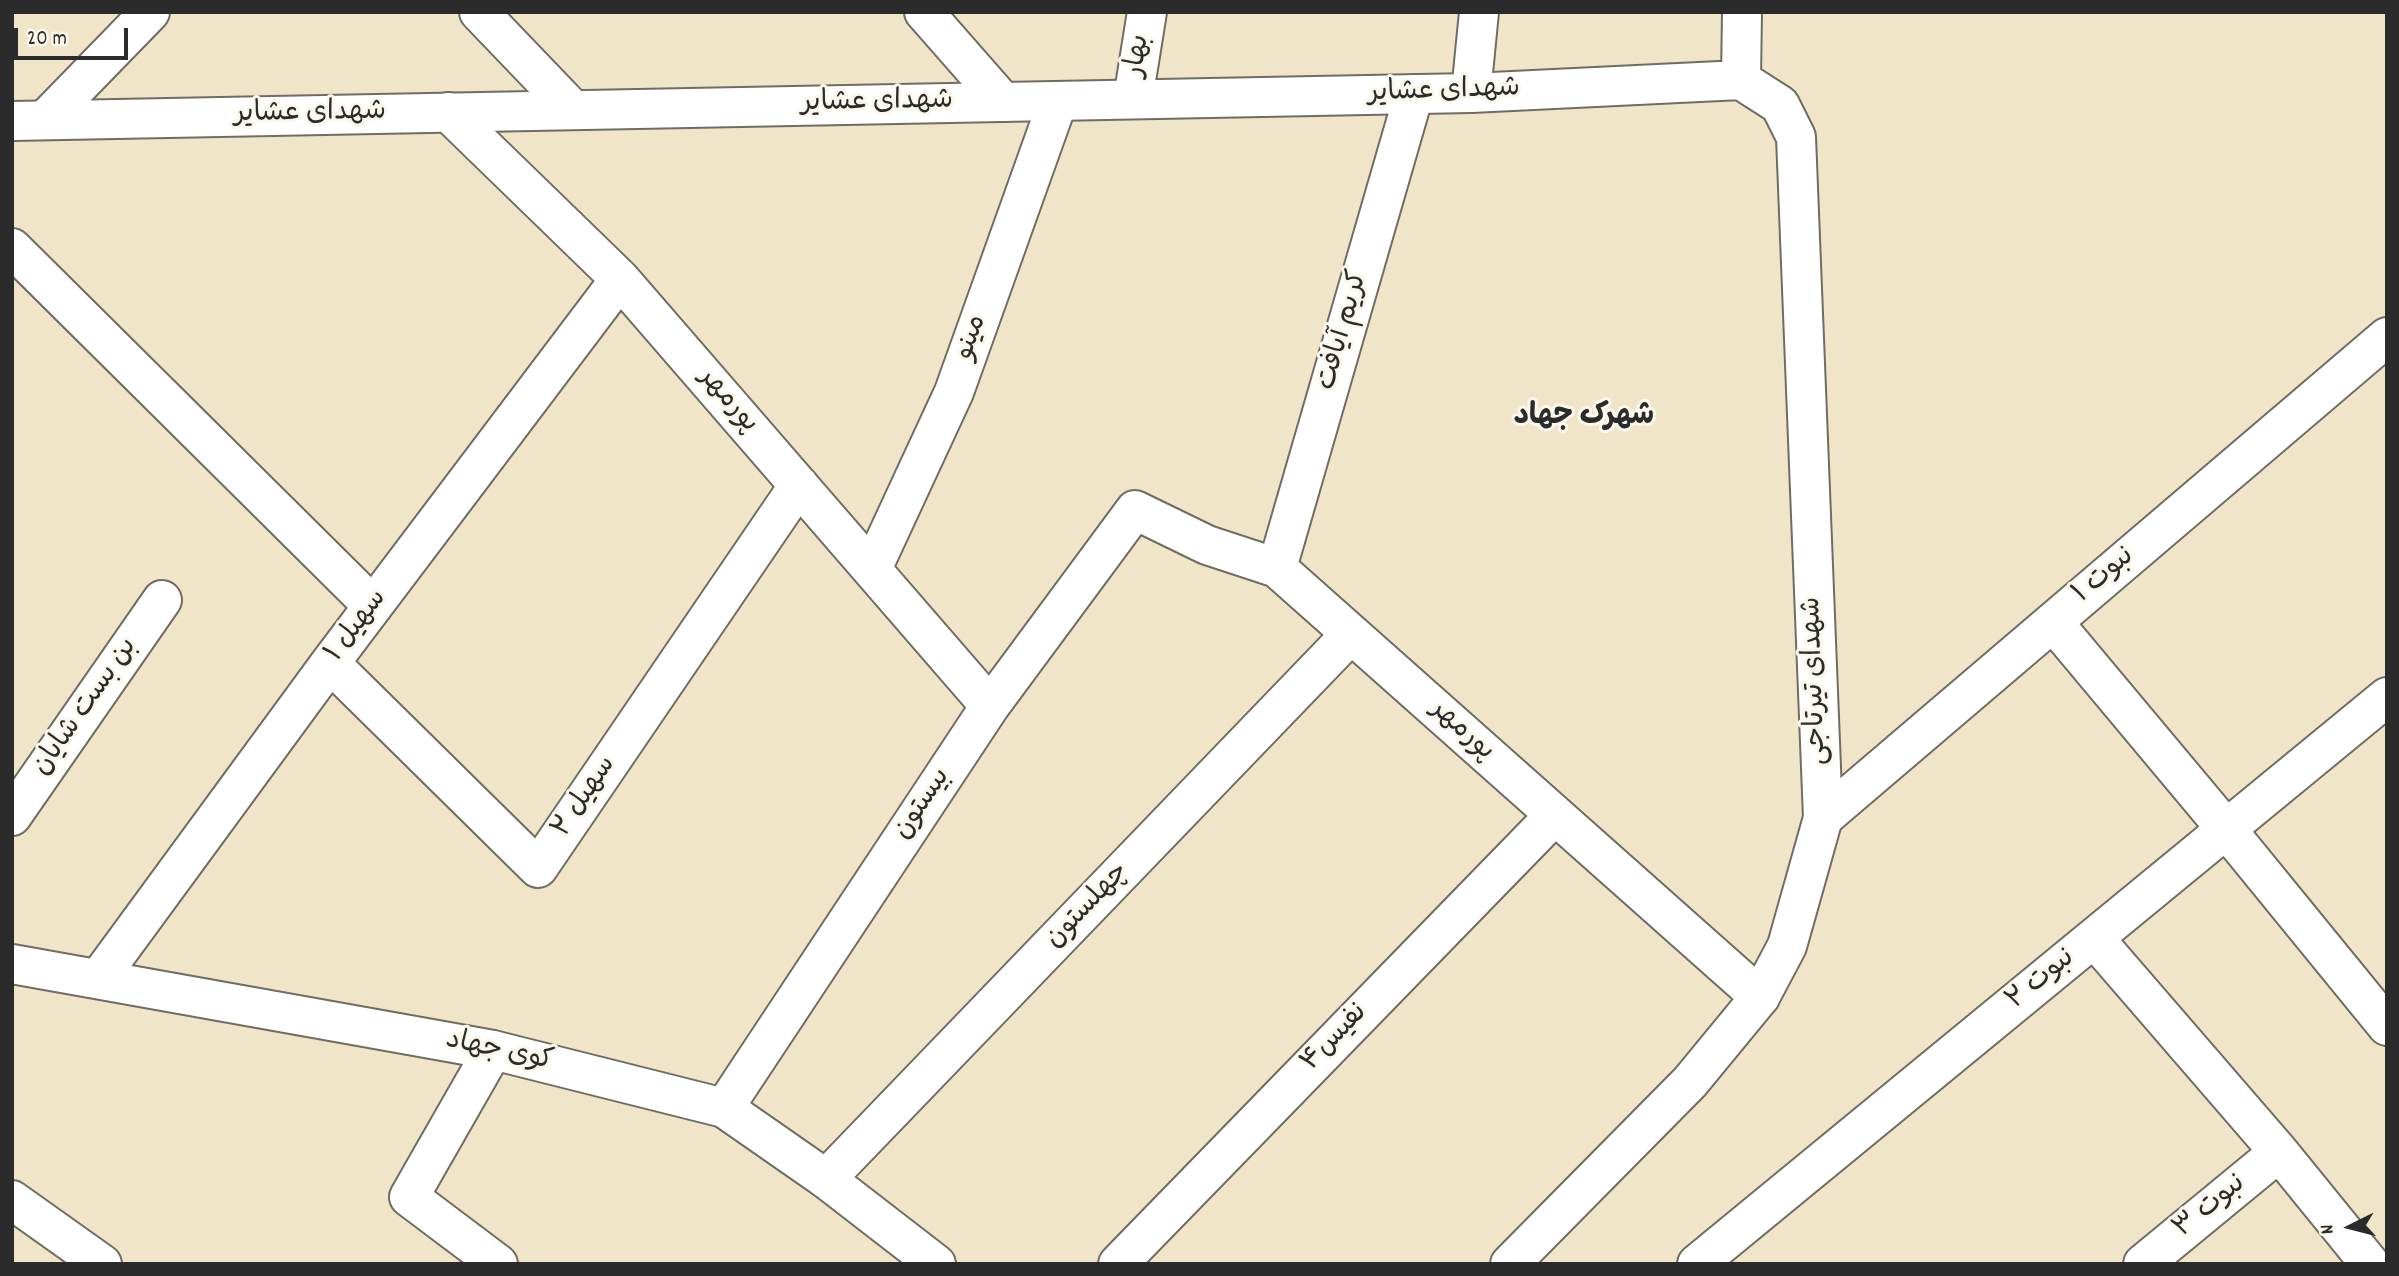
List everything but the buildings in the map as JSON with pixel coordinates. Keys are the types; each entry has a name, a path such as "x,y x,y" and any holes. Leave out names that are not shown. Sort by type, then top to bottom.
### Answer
{"street":[{"path":"29,120 150,12"},
{"path":"480,12 573,110"},
{"path":"924,12 1003,102"},
{"name":"بهار","path":"1133,99 1147,12"},
{"path":"1471,93 1479,12"},
{"path":"1741,80 1742,12"},
{"name":"شهدای عشایر","path":"29,120 1471,93 1741,80"},
{"name":"شهدای تیرتاجی","path":"1510,1264 1690,1082 1760,997 1787,946 1823,818 1796,137 1780,105 1741,80"},
{"name":"کریم آیافت","path":"1276,568 1414,94"},
{"name":"مینو","path":"872,569 954,392 1058,101"},
{"name":"پورمهر","path":"448,112 620,279 990,706"},
{"path":"12,248 373,606"},
{"name":"سهیل ۱","path":"99,978 330,663 620,279"},
{"name":"نبوت ۱","path":"1823,818 2387,337"},
{"name":"سهیل ۲","path":"330,663 538,868 799,485"},
{"name":"پورمهر","path":"1135,510 1207,545 1276,568 1760,997"},
{"name":"بیستون","path":"724,1108 990,706 1135,510"},
{"name":"بن بست شایان","path":"12,816 162,600"},
{"path":"2053,622 2387,1026"},
{"name":"چهلستون","path":"826,1179 1351,634"},
{"name":"نبوت ۲","path":"1697,1264 2387,697"},
{"name":"نفیس۴","path":"1118,1264 1555,815"},
{"path":"2094,938 2279,1152 2370,1264"},
{"name":"کوی جهاد","path":"12,964 493,1050 724,1108 826,1179 936,1264"},
{"path":"493,1050 409,1197 498,1264"},
{"name":"نبوت ۳","path":"2143,1264 2279,1152"},
{"path":"12,1200 102,1264"}],"district":[{"name":"شهرک جهاد","path":"1584,419"}]}
